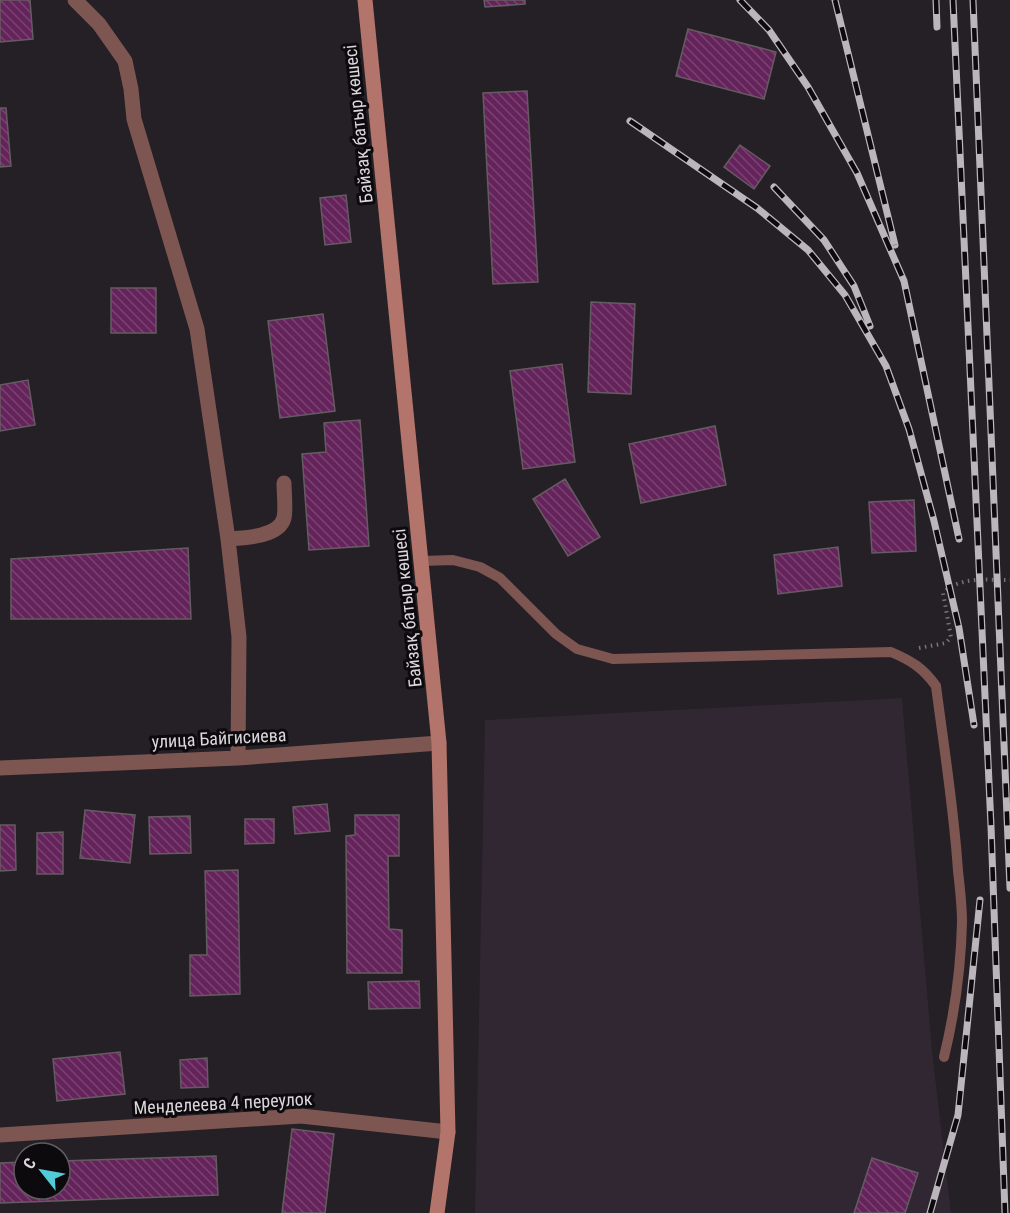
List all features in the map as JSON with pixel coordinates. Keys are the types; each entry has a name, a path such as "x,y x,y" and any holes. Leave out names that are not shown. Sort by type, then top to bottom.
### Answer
{"main road":[{"name":"Байзақ батыр көшесі","path":"365,0 439,743 448,1132 437,1213"}],"street":[{"path":"75,0 99,24 125,61 134,119 197,329 228,539 239,637 238,758"},
{"path":"228,539 267,534 276,528 284,518 284,483"},
{"name":"улица Байгисиева","path":"0,768 238,758 439,743"},
{"name":"Менделеева 4 переулок","path":"0,1135 301,1116 448,1132"}],"lane":[{"path":"422,561 453,560 480,567 500,578 556,634 577,649 613,659 891,652 919,666 928,674 936,686 956,845 962,919 957,990 952,1026 944,1057"}],"path":[{"path":"891,652 946,643 951,637 943,593 949,587 963,582 1010,580"}],"shaded area":[{"path":"902,698 932,1051 951,1213 475,1213 485,720"}],"building":[{"path":"0,0 30,0 33,39 0,42"},
{"path":"484,0 525,0 525,4 485,7"},
{"path":"688,29 776,52 764,99 676,76"},
{"path":"527,91 538,282 493,284 483,93"},
{"path":"0,108 6,108 11,166 0,167"},
{"path":"740,145 770,166 754,189 724,167"},
{"path":"346,195 351,242 325,245 320,198"},
{"path":"111,288 156,288 156,333 111,333"},
{"path":"591,302 635,304 631,394 588,392"},
{"path":"323,314 335,411 280,418 268,321"},
{"path":"562,364 575,462 523,469 510,371"},
{"path":"28,380 35,425 0,431 0,385"},
{"path":"360,420 369,546 309,550 302,454 326,452 324,423"},
{"path":"715,426 726,485 641,503 629,444"},
{"path":"565,479 600,537 568,556 533,499"},
{"path":"914,500 916,551 872,553 869,502"},
{"path":"838,547 842,586 778,594 774,555"},
{"path":"188,548 191,619 11,619 11,559"},
{"path":"327,804 330,831 295,834 293,807"},
{"path":"85,810 135,815 130,863 80,858"},
{"path":"355,815 399,815 399,856 388,856 389,929 402,930 402,973 347,973 346,836 355,835"},
{"path":"190,816 191,853 150,854 149,817"},
{"path":"245,819 274,819 274,843 245,844"},
{"path":"0,825 15,825 16,870 0,871"},
{"path":"63,832 63,874 37,874 37,833"},
{"path":"238,870 240,994 190,996 190,955 207,955 205,871"},
{"path":"419,981 420,1008 369,1009 368,982"},
{"path":"120,1052 125,1094 57,1101 53,1059"},
{"path":"207,1058 208,1087 181,1088 180,1060"},
{"path":"292,1129 334,1134 325,1213 282,1213"},
{"path":"216,1156 218,1195 72,1200 72,1161"},
{"path":"872,1158 918,1173 905,1213 854,1213"},
{"path":"12,1162 12,1201 54,1201 0,1203 0,1163"}],"railway":[{"path":"740,0 769,30 808,87 857,173 904,281 959,539"},
{"path":"835,0 895,245"},
{"path":"936,0 937,27"},
{"path":"953,0 991,826 1005,1213"},
{"path":"973,0 1010,888"},
{"path":"630,121 757,208 808,250 845,295 886,366 909,429 934,521 959,628 974,725"},
{"path":"774,187 824,240 854,286 870,326"},
{"path":"930,1213 958,1115 980,900"}]}
